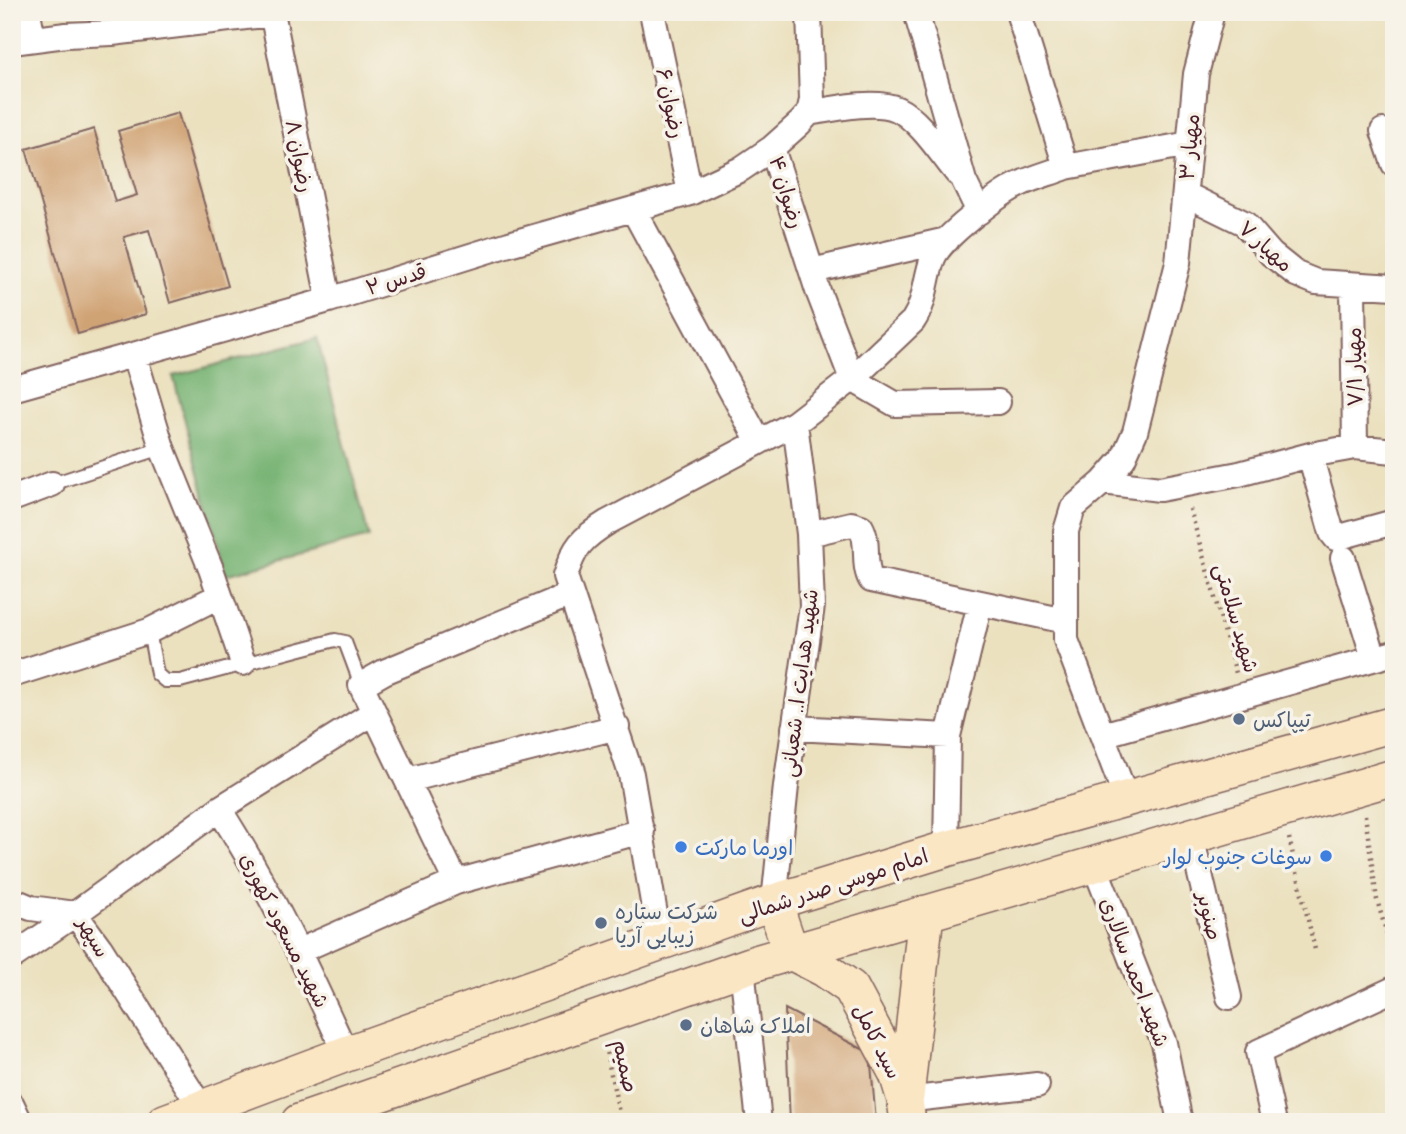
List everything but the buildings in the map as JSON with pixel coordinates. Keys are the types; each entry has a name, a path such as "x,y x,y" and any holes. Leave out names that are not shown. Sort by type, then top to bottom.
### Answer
{"main road":[{"name":"امام موسی صدر شمالی","path":"165,1122 774,902 946,849 1394,724"},
{"path":"299,1122 366,1111 599,1017 791,952 1378,782"},
{"path":"774,902 791,952"},
{"path":"906,1111 926,913"},
{"name":"سید کامل","path":"791,952 824,969 851,988 897,1074 906,1111"}],"street":[{"path":"28,12 23,40 112,33 272,13"},
{"name":"رضوان ۶","path":"652,12 690,193"},
{"path":"809,12 812,100 809,113 854,106 893,107 900,110 913,121 964,181"},
{"path":"916,12 964,181 979,212"},
{"path":"1018,12 1066,167"},
{"name":"مهیار ۳","path":"1126,798 1066,640 1066,531 1073,508 1124,459 1135,432 1178,263 1196,74 1212,12"},
{"name":"رضوان ۸","path":"272,13 329,300"},
{"name":"رضوان ۴","path":"809,113 772,148 812,271 852,379"},
{"path":"1383,131 1394,164"},
{"path":"660,943 631,774 565,576 573,552 589,533 795,423 852,379 913,321 922,302 933,257 947,240 979,212 1018,185 1066,167 1189,144"},
{"name":"قدس ۲","path":"12,389 329,300 509,244 690,193 741,169 772,148"},
{"name":"مهیار ۷","path":"1185,194 1244,223 1271,254 1296,274 1315,282 1394,287"},
{"path":"633,209 760,442"},
{"path":"812,271 947,240"},
{"name":"مهیار ۷/۱","path":"1353,286 1354,447"},
{"path":"134,355 162,448 211,569 243,663"},
{"path":"852,379 895,404 998,402"},
{"name":"شهید هدایت ا.. شعبانی","path":"774,902 794,728 813,606 809,534 795,423"},
{"path":"1103,482 1160,489 1354,447 1394,451"},
{"path":"1310,455 1332,533 1336,538 1394,522"},
{"path":"12,499 52,484"},
{"path":"809,534 851,524 861,527 865,535 867,572 871,580 1066,621"},
{"path":"1102,735 1384,656 1343,558"},
{"path":"456,883 361,685 384,672 570,594"},
{"path":"12,675 149,631 219,596"},
{"path":"946,849 948,736 980,603"},
{"name":"سپهر","path":"202,1109 100,948 75,914 219,809 373,713"},
{"path":"408,780 617,727"},
{"path":"794,728 948,736"},
{"name":"شهید مسعود کهوری","path":"219,809 299,951 346,1055"},
{"path":"299,951 456,883 642,831"},
{"name":"صنوبر","path":"1191,836 1229,997"},
{"name":"شهید احمد سالاری","path":"1094,864 1164,1043 1180,1122"},
{"path":"12,900 31,908 75,914"},
{"path":"12,957 75,914"},
{"path":"742,968 759,1122"},
{"path":"1274,1122 1258,1052 1394,989"},
{"path":"906,1111 1037,1085"},
{"path":"12,1105 20,1122"}],"lane":[{"path":"52,484 162,448"},
{"path":"149,631 157,674 165,681 180,681 335,640 345,642 361,685"}],"path":[{"name":"شهید سلامتی","path":"1183,485 1242,697"},
{"path":"1378,782 1377,900 1394,958"},
{"path":"1282,810 1316,954"},
{"name":"صمیم","path":"599,1017 621,1122"}],"green space":[{"path":"317,338 369,537 226,575 173,376"}],"place":[{"name":"تیپاکس","path":"1239,719"},
{"name":"اورما مارکت","path":"681,847"},
{"name":"سوغات جنوب لوار","path":"1326,856"},
{"name":"شرکت ستاره زیبایی آریا","path":"601,923"},
{"name":"املاک شاهان","path":"686,1025"}]}
